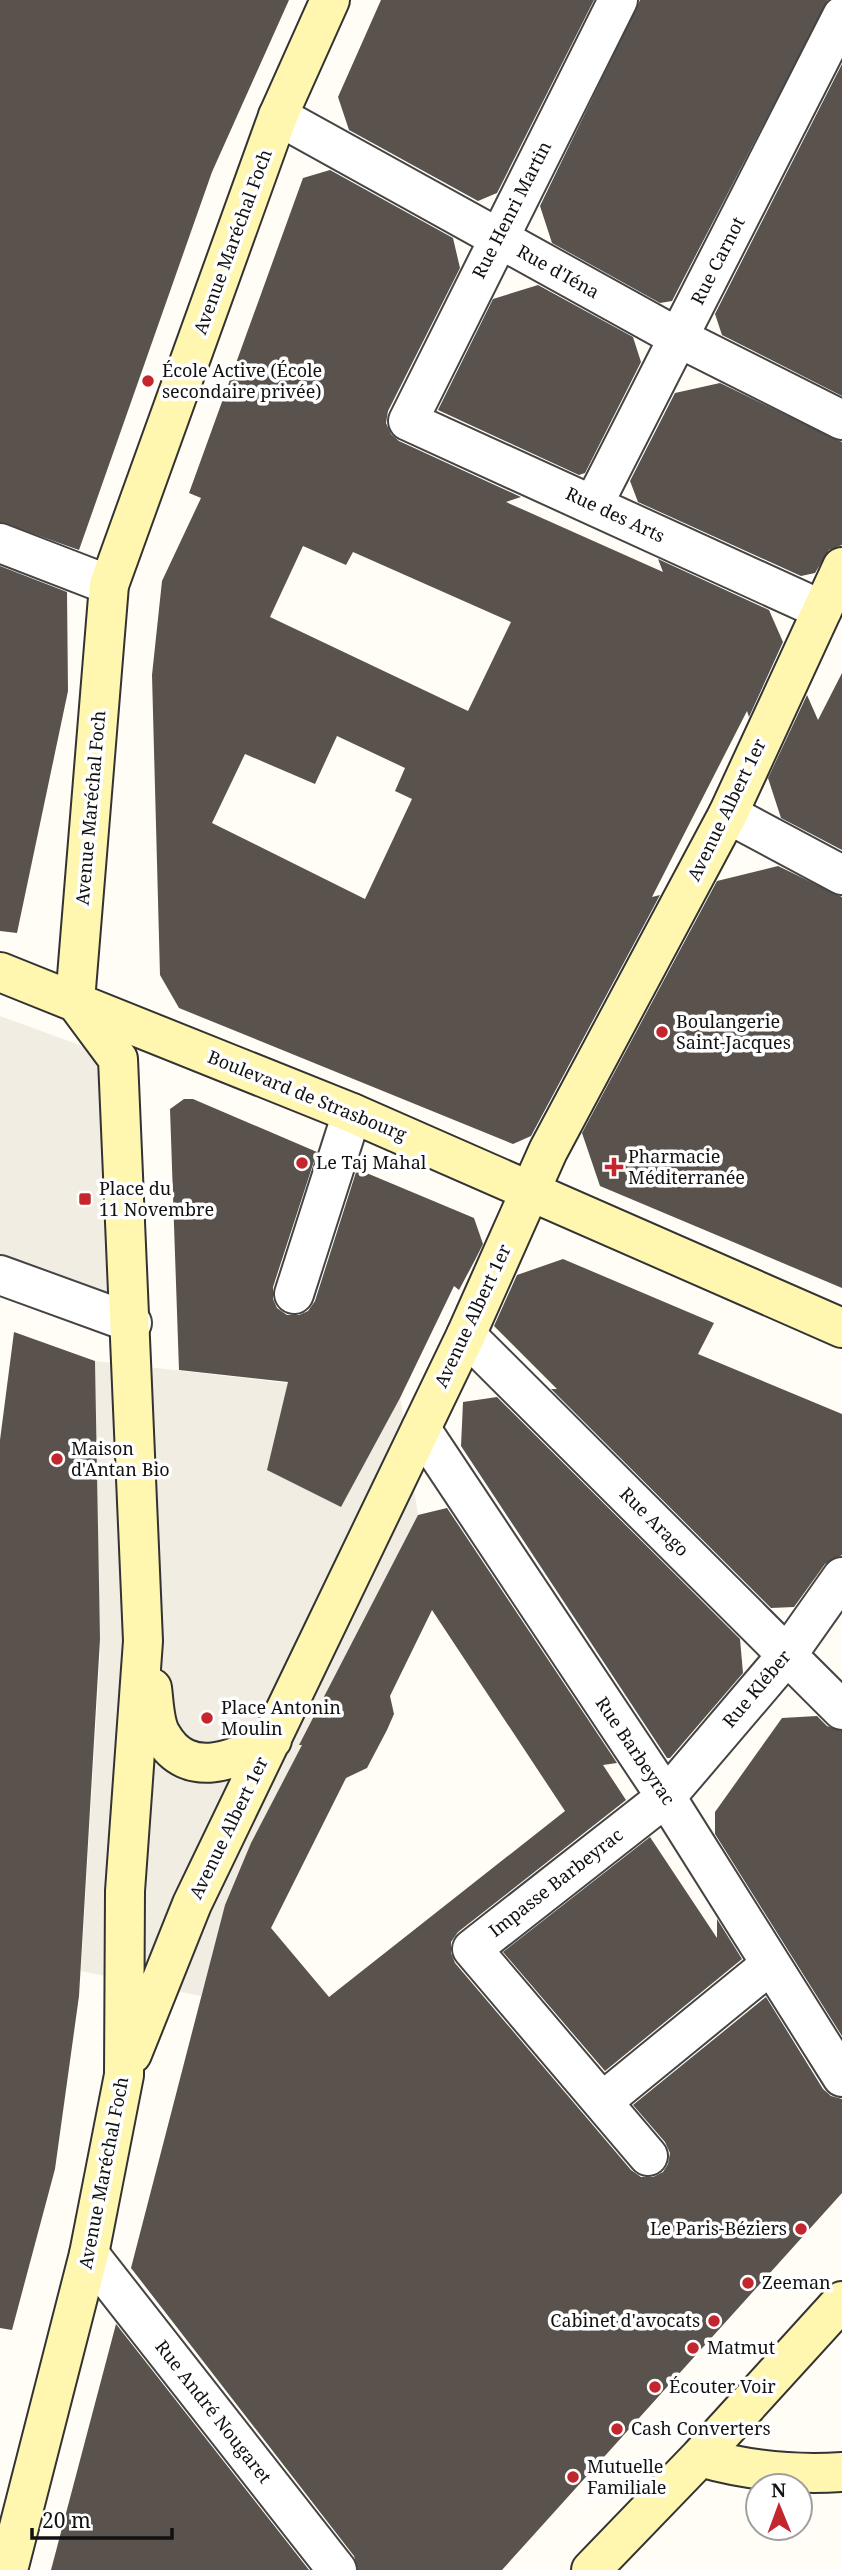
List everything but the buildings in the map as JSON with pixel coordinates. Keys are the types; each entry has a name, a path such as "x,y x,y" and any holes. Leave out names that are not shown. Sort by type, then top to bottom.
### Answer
{"street":[{"name":"Avenue Maréchal Foch","path":"8,2570 89,2254 124,2075 125,1891 143,1641 132,1323 118,1059 75,1001 109,585 278,116 330,0"},
{"name":"Rue Henri Martin","path":"408,421 496,238 618,0"},
{"name":"Rue Carnot","path":"593,505 842,16"},
{"name":"Rue d'Iéna","path":"278,116 679,338 842,420"},
{"name":"Rue des Arts","path":"408,421 822,610"},
{"path":"0,543 109,585"},
{"name":"Avenue Albert 1er","path":"124,2075 192,1904 466,1335 548,1151 728,814 842,567"},
{"path":"728,814 842,875"},
{"name":"Boulevard de Strasbourg","path":"0,972 352,1113 531,1189 842,1328"},
{"path":"293,1294 352,1113"},
{"path":"1,1275 132,1323"},
{"name":"Rue Arago","path":"466,1335 842,1710"},
{"name":"Rue Barbeyrac","path":"421,1429 666,1797 842,2077"},
{"name":"Rue Kléber","path":"666,1797 786,1655 842,1577"},
{"name":"Avenue Maréchal Foch","path":"143,1641 161,1735 184,1760 209,1765 248,1753 272,1740"},
{"name":"Impasse Barbeyrac","path":"648,2156 472,1949 666,1797"},
{"path":"602,2102 771,1964"},
{"name":"Rue André Nougaret","path":"89,2254 337,2570"},
{"path":"592,2570 700,2457 842,2301"},
{"path":"700,2457 736,2468 842,2472"}],"shaded area":[{"name":"Place du 11 Novembre","path":"0,1016 118,1059 132,1323 0,1275"},
{"name":"Place Antonin Moulin","path":"95,1361 400,1396 418,1515 225,1906 201,1996 81,1971 100,1657"}],"place":[{"name":"École Active (École secondaire privée)","path":"148,381"},
{"name":"Boulangerie Saint-Jacques","path":"662,1032"},
{"name":"Le Taj Mahal","path":"302,1163"},
{"name":"Pharmacie Méditerranée","path":"614,1167"},
{"name":"Place du 11 Novembre","path":"85,1199"},
{"name":"Maison d'Antan Bio","path":"57,1459"},
{"name":"Place Antonin Moulin","path":"207,1718"},
{"name":"Le Paris-Béziers","path":"801,2229"},
{"name":"Zeeman","path":"748,2283"},
{"name":"Cabinet d'avocats","path":"714,2321"},
{"name":"Matmut","path":"693,2348"},
{"name":"Écouter Voir","path":"655,2387"},
{"name":"Cash Converters","path":"617,2429"},
{"name":"Mutuelle Familiale","path":"573,2477"}]}
